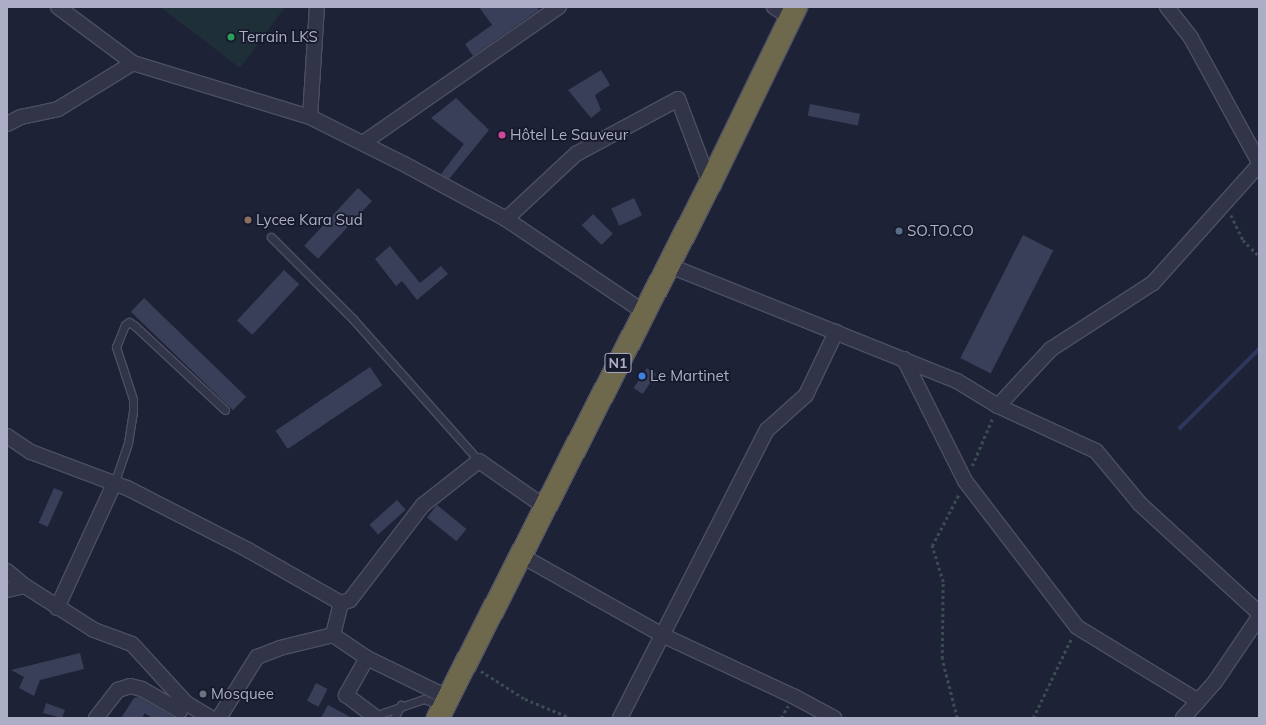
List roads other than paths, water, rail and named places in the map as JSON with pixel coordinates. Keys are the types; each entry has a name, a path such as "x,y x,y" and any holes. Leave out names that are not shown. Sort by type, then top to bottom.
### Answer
{"highway":[{"name":"N1","path":"443,707 522,556 710,184 787,11"}],"street":[{"path":"58,7 133,63 310,117 363,143 506,219 644,312"},
{"path":"310,117 317,7"},
{"path":"363,143 559,7"},
{"path":"1167,7 1191,38 1259,162"},
{"path":"7,124 21,117 58,108 133,63"},
{"path":"506,219 576,154 678,99 710,184"},
{"path":"998,406 1051,349 1153,283 1259,165"},
{"path":"668,265 957,381 998,406 1096,451 1140,504 1259,613"},
{"path":"620,718 767,430 806,395 836,332"},
{"path":"904,360 965,481 1077,627 1198,700"},
{"path":"7,436 31,452 128,488 248,550 341,603 350,600 423,505 479,461 546,508"},
{"path":"57,608 114,484"},
{"path":"522,556 662,635 793,696 834,718"},
{"path":"7,571 25,586 57,608 94,630 132,644 181,710"},
{"path":"7,590 25,586"},
{"path":"333,635 341,603"},
{"path":"1183,718 1215,682 1259,617"},
{"path":"220,718 257,657 280,648 333,635 443,707"},
{"path":"367,658 346,695 371,716"},
{"path":"96,718 118,690 130,686 142,689 181,710 212,718"}],"lane":[{"path":"271,236 353,319 479,461"},
{"path":"114,484 128,443 133,411 133,399 116,347 125,325 129,322 225,410"},
{"path":"371,716 400,705 424,699 443,707"},
{"path":"394,718 400,705"}],"waterway":[{"path":"1180,428 1259,349"}],"place":[{"name":"Terrain LKS","path":"231,37"},
{"name":"Hôtel Le Sauveur","path":"502,135"},
{"name":"Lycee Kara Sud","path":"248,220"},
{"name":"SO.TO.CO","path":"899,231"},
{"name":"Le Martinet","path":"642,376"},
{"name":"Mosquee","path":"203,694"}]}
